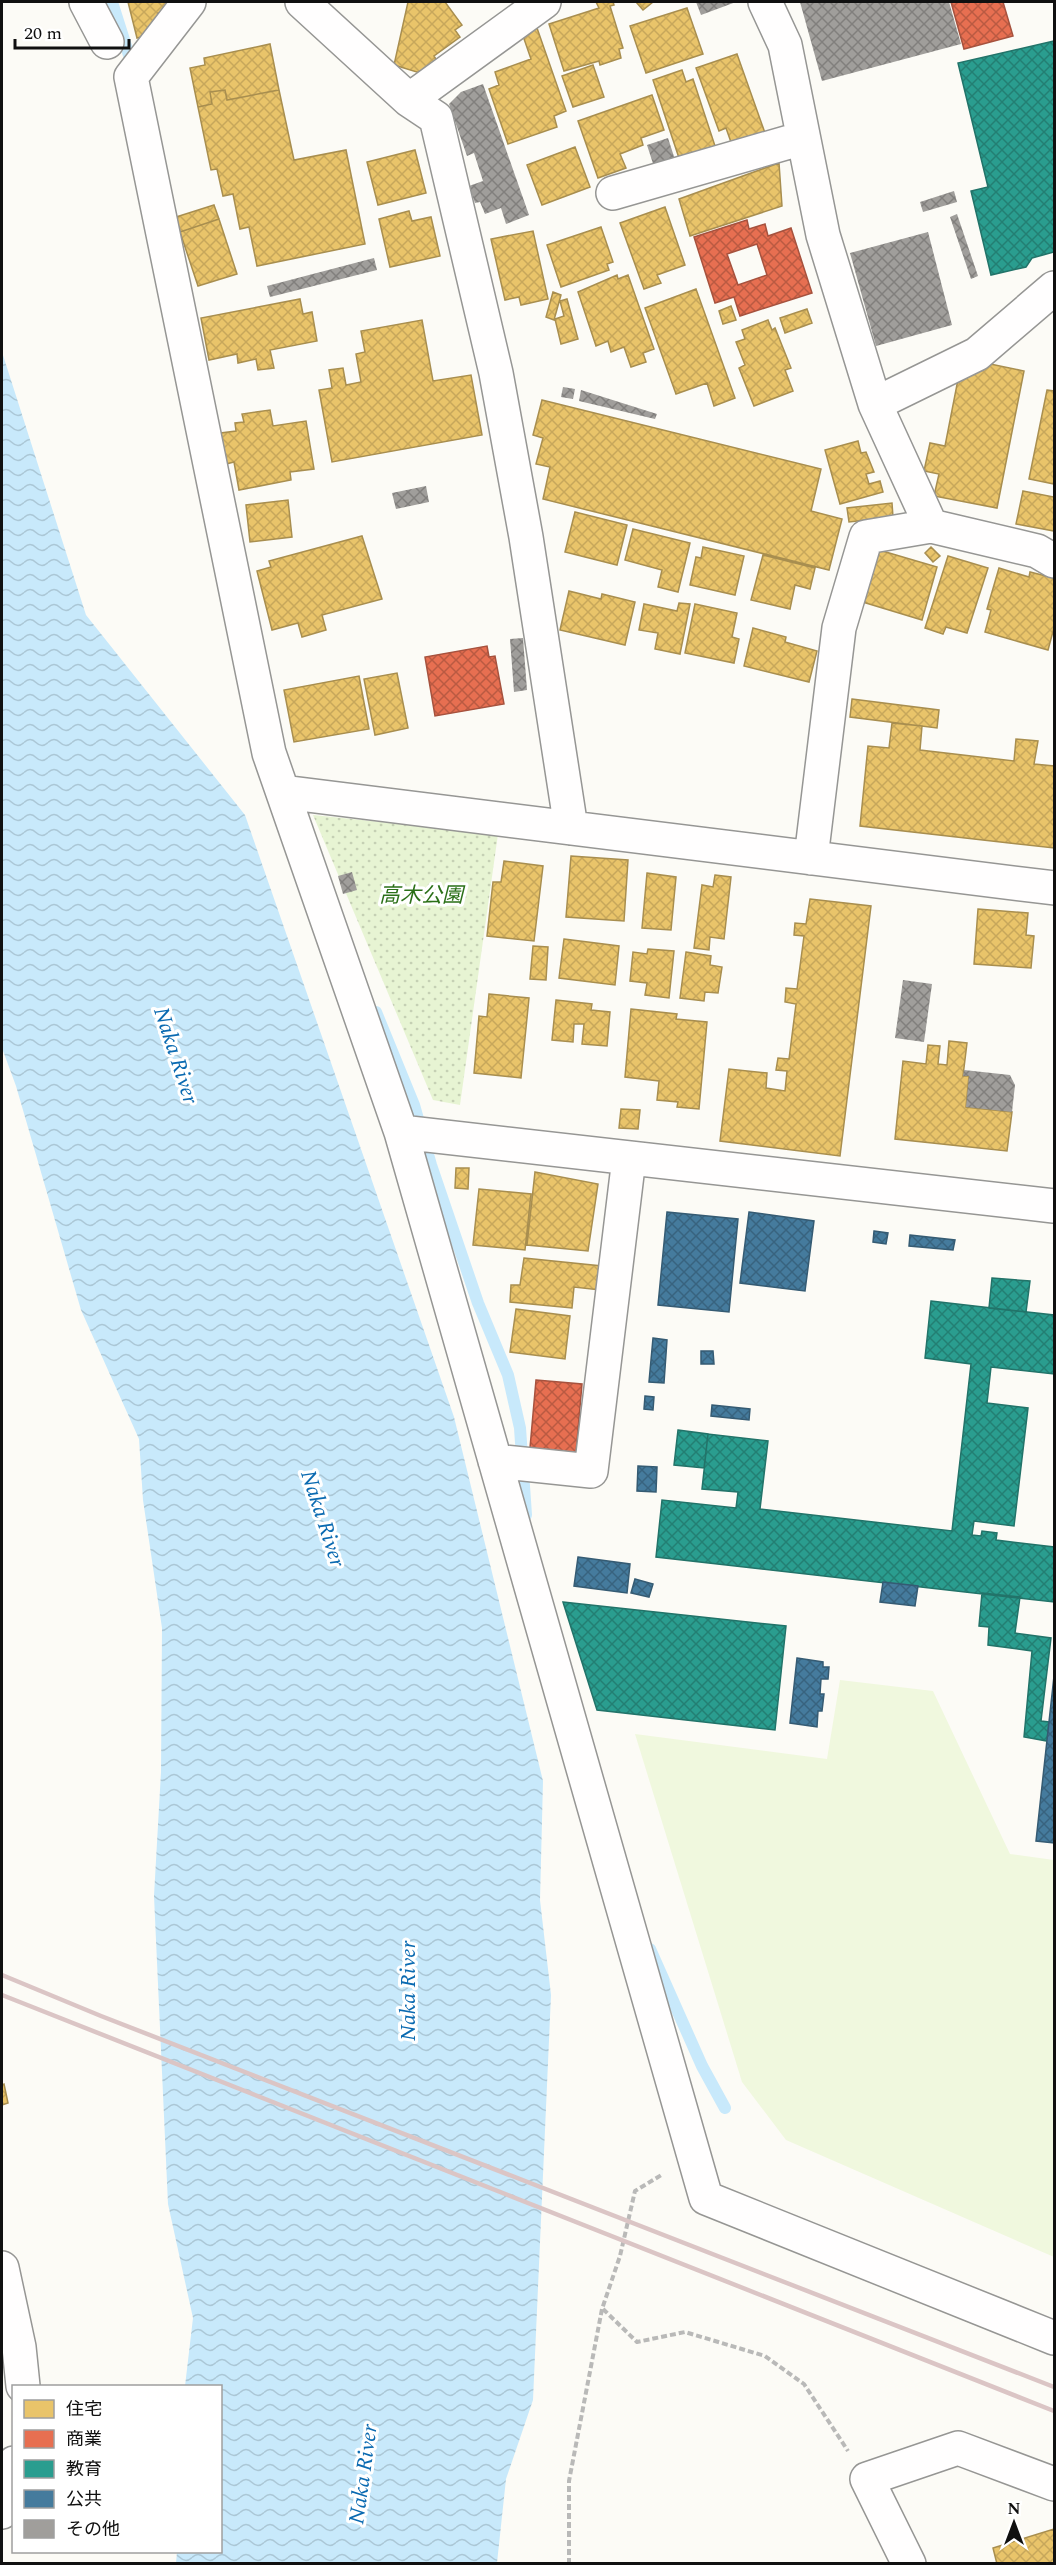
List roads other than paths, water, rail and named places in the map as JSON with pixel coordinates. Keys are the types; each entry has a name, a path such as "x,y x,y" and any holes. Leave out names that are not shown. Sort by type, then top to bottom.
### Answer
{"street":[{"path":"86,2 107,42"},
{"path":"189,2 131,76 269,753 401,1132 706,2198 1054,2338"},
{"path":"302,2 409,100 436,118 496,373 526,537 571,828"},
{"path":"409,100 544,2"},
{"path":"765,2 785,45 823,235 875,404 931,526"},
{"path":"614,193 803,138"},
{"path":"875,404 977,354 1054,288"},
{"path":"811,858 839,628 866,537 931,526 1037,551 1054,561"},
{"path":"283,792 1054,888"},
{"path":"401,1132 1054,1206"},
{"path":"495,1461 591,1472 629,1158"},
{"path":"4,2289 23,2385"},
{"path":"909,2564 867,2479 958,2448 1054,2484"},
{"path":"2,2512 12,2471"}],"water":[{"name":"Naka River","path":"2,352 86,615 245,815 454,1417 543,1781 540,1900 551,1995 533,2400 506,2479 497,2563 176,2563 177,2553 222,2553 222,2385 185,2385 193,2318 168,2204 154,1896 161,1772 162,1628 143,1500 139,1439 81,1310 16,1086 2,1048"}],"waterway":[{"path":"112,2 133,68"},
{"path":"376,1012 414,1105 431,1165 478,1303 508,1375 520,1428 526,1515"},
{"path":"650,1949 702,2066 725,2108"}],"railway":[{"path":"2,1975 101,2016 1054,2387"},
{"path":"2,1995 1054,2411"}],"park label":[{"name":"高木公園","path":"421,895"}]}
